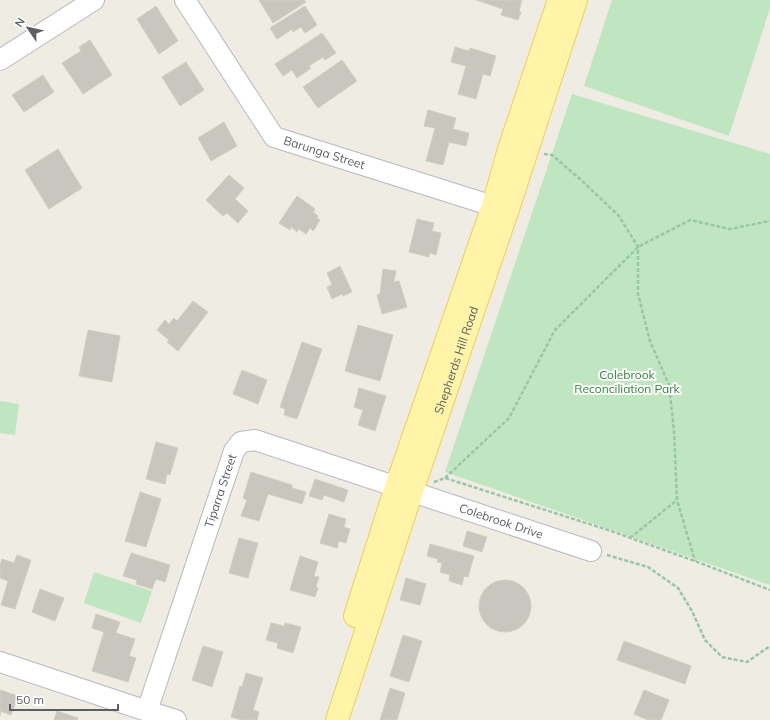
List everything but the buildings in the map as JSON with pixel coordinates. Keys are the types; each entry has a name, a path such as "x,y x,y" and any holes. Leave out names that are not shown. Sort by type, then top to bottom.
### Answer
{"main road":[{"name":"Shepherds Hill Road","path":"501,207 509,149 559,0"},
{"name":"Shepherds Hill Road","path":"323,720 501,207 526,151 576,0"},
{"name":"Shepherds Hill Road","path":"337,720 404,489"}],"street":[{"path":"0,60 94,0"},
{"name":"Barunga Street","path":"185,0 274,137 501,207"},
{"name":"Tiparra Street","path":"147,711 234,451 241,442 255,440 404,489"},
{"name":"Colebrook Drive","path":"404,489 591,551"},
{"path":"0,662 176,720"}],"path":[{"path":"526,151 552,155 619,216 638,247 638,294 650,341 669,385 674,431 677,500 696,561"},
{"path":"404,489 444,478 509,418 555,330 638,247 690,220 730,229 770,221"},
{"path":"444,478 630,538 696,561 770,590"},
{"path":"630,538 677,500"},
{"path":"591,551 648,567 678,588 692,611 705,640 722,657 747,662 770,646"}],"green space":[{"path":"612,0 770,0 770,8 729,136 584,86"},
{"name":"Colebrook Reconciliation Park","path":"572,94 770,154 770,585 445,472"},
{"path":"0,401 19,404 15,435 0,433"},
{"path":"94,572 152,591 141,623 84,603"}]}
